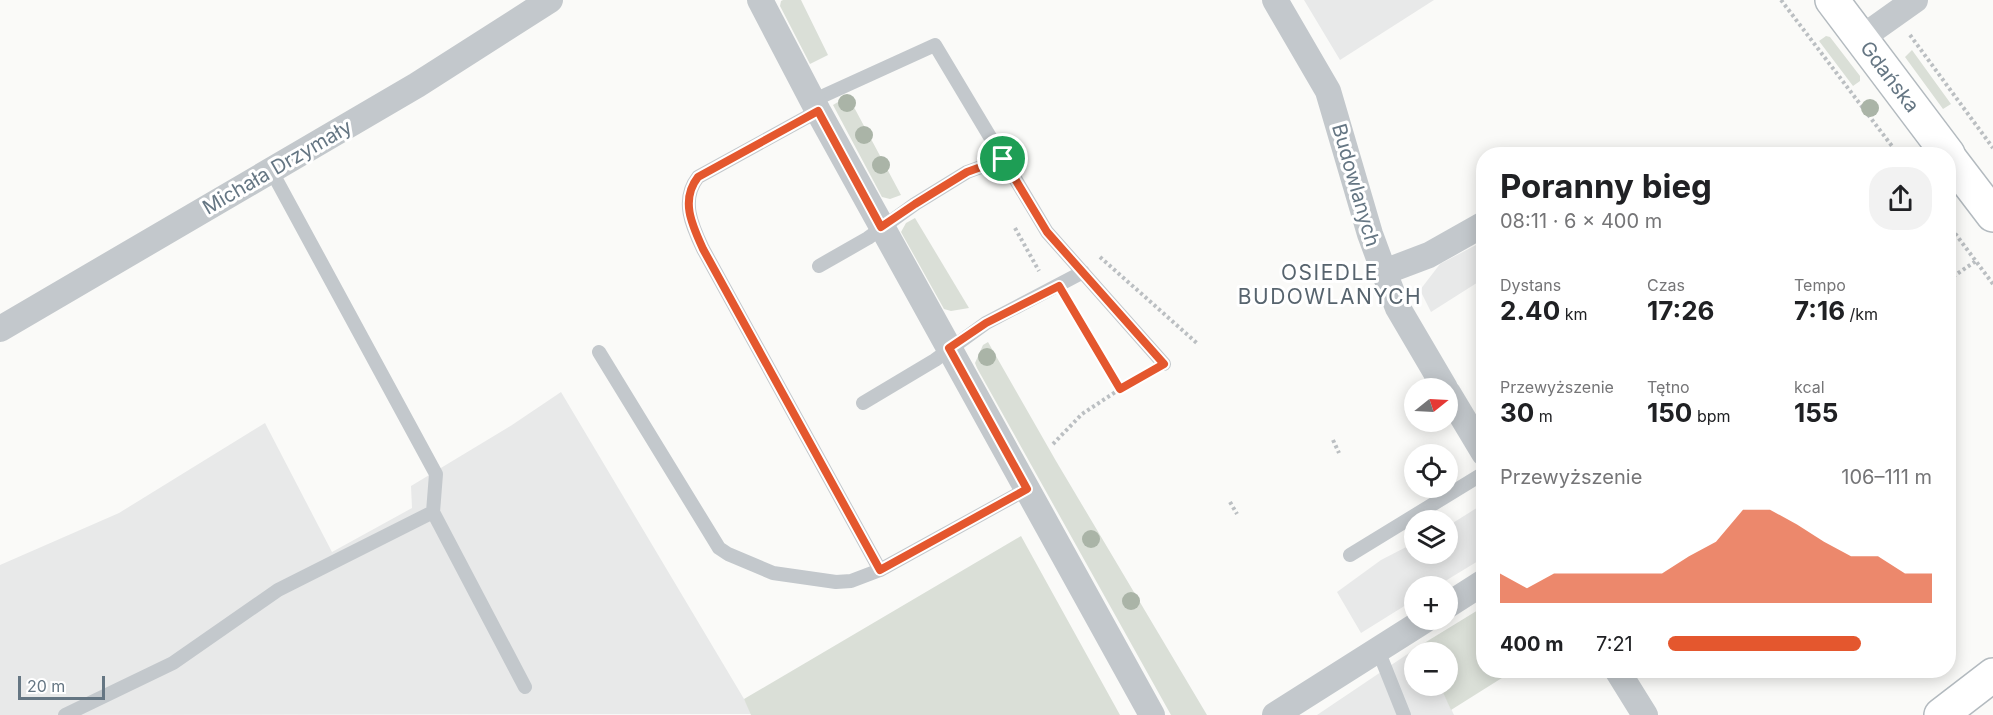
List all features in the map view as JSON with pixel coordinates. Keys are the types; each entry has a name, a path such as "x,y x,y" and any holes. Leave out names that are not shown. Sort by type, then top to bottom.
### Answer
{"main road":[{"name":"Gdańska","path":"1832,0 1942,147"},
{"name":"Gdańska","path":"1956,166 1993,215"},
{"path":"1941,715 1993,675"}],"street":[{"name":"Michała Drzymały","path":"0,328 417,85 550,0"},
{"path":"760,0 881,227 1152,715"},
{"name":"Budowlanych","path":"1275,0 1328,91 1370,234 1384,272 1429,255 1476,229"},
{"path":"1860,39 1915,0"},
{"path":"1384,272 1398,308 1438,378"},
{"path":"1458,410 1476,440"},
{"path":"1458,598 1476,587"},
{"path":"1275,715 1409,630"},
{"path":"1622,678 1645,715"}],"lane":[{"path":"880,570 703,249 689,217 690,193 698,177 815,106 935,45 1047,232 1164,364"},
{"path":"819,266 868,238 915,204 967,172 1003,159"},
{"path":"271,170 436,474 433,512 525,687"},
{"path":"863,403 935,360 986,323 1083,272"},
{"path":"599,352 718,548 773,573 836,582 851,581 880,570 1027,489"},
{"path":"1350,555 1476,478"},
{"path":"65,715 173,663 278,590 433,512"},
{"path":"1378,650 1404,715"}],"path":[{"path":"1781,0 1893,147"},
{"path":"1909,33 1993,148"},
{"path":"1015,228 1043,278 1059,286 1120,389"},
{"path":"1956,235 1993,284"},
{"path":"1956,275 1976,261"},
{"path":"1053,444 1082,414 1164,364"},
{"path":"1333,440 1339,453"},
{"path":"1230,502 1237,514"}],"shaded area":[{"path":"783,0 801,0 828,55 810,64 780,6"},
{"path":"1304,0 1434,0 1340,60"},
{"path":"1826,36 1830,37 1860,76 1860,81 1853,86 1819,41"},
{"path":"1912,50 1951,104 1943,109 1905,57"},
{"path":"848,96 901,195 890,199 882,197 833,105"},
{"path":"915,218 969,308 951,311 944,309 901,232 906,223"},
{"path":"1476,245 1476,283 1431,312 1420,290 1440,264"},
{"path":"988,342 1207,715 1171,715 977,368 975,363 983,345"},
{"path":"561,392 753,714 0,715 0,565 119,513 265,423 332,552 412,508 411,486 512,425"},
{"path":"1476,508 1476,562 1453,576 1404,576 1404,606 1361,633 1337,592 1381,560 1404,548 1404,564 1458,564 1458,520"},
{"path":"1021,536 1120,715 751,715 744,699"},
{"path":"1476,611 1476,678 1502,678 1451,710 1445,696 1458,696 1458,642 1426,642 1445,630 1458,630 1458,622"},
{"path":"1404,656 1404,696 1445,696 1454,715 1317,715"}],"district":[{"name":"OSIEDLE BUDOWLANYCH","path":"1330,285"}],"route":[{"path":"818,111 881,227 967,172 1003,159 1047,232 1164,364 1120,389 1059,286 986,323 949,348 1027,489 880,570 703,249 689,217 690,193 693,184 704,173 818,111"}]}
